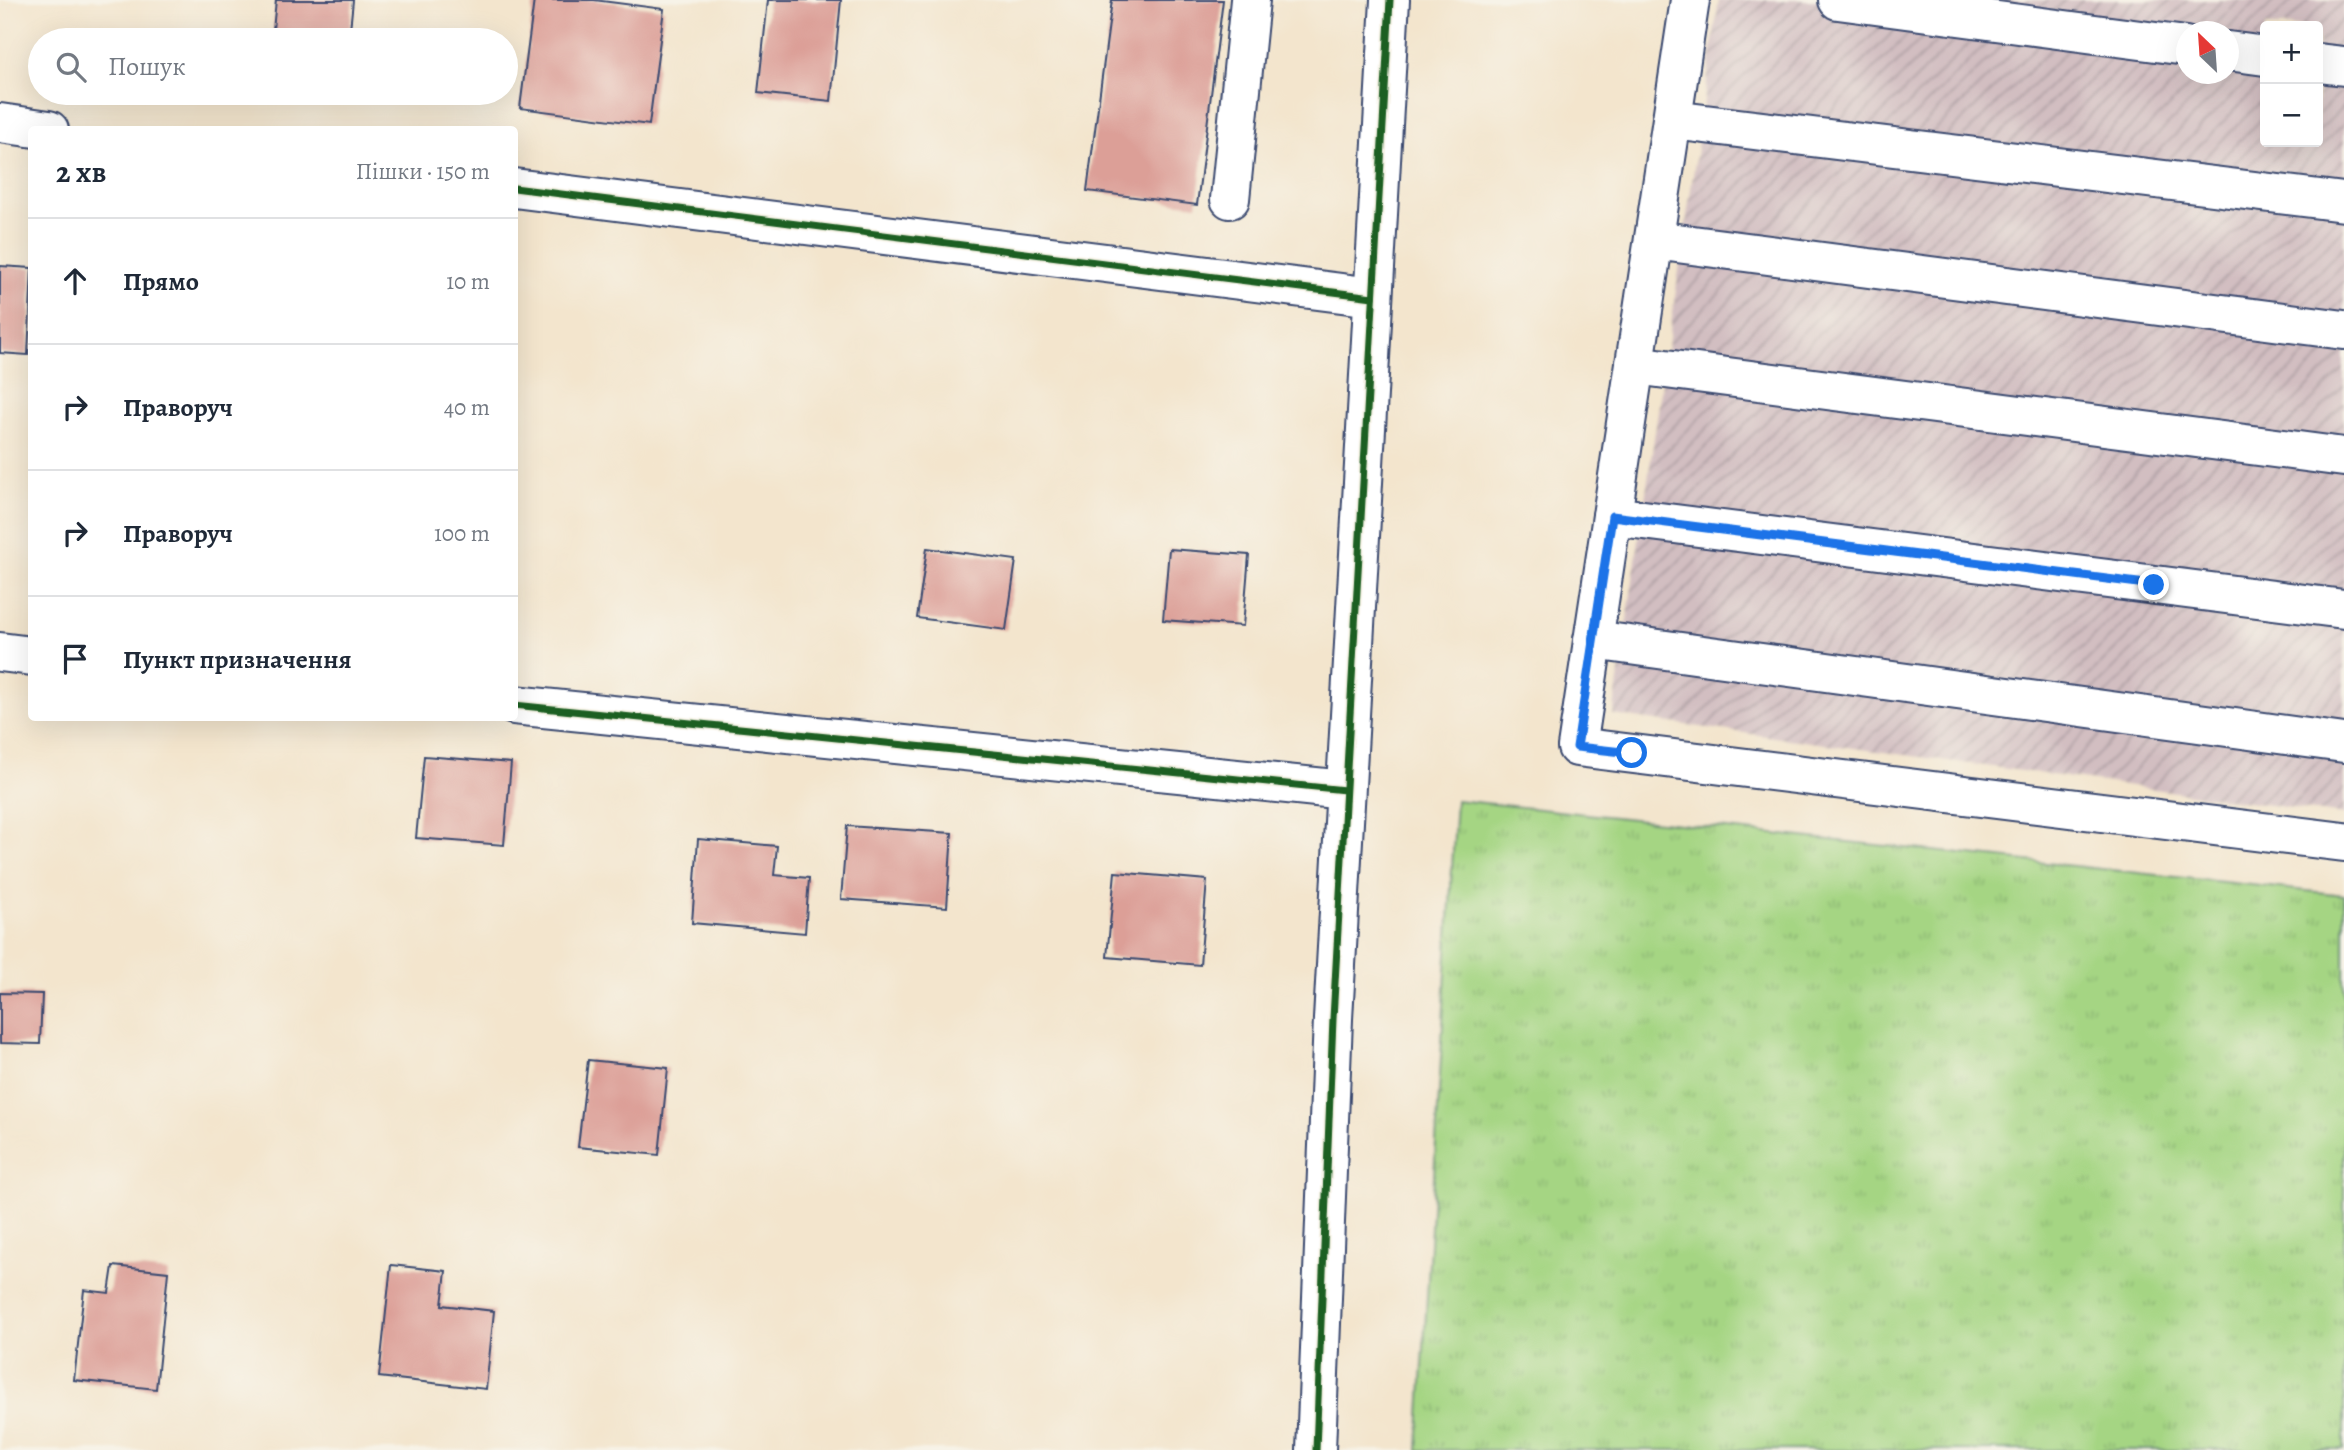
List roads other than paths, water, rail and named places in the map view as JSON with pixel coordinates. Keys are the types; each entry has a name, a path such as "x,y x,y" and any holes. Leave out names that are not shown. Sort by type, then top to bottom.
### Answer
{"street":[{"path":"1230,199 1250,0"},
{"path":"1316,1450 1333,1019 1390,0"},
{"path":"1690,0 1577,747 2344,842"},
{"path":"1838,0 2176,45"},
{"path":"2239,52 2260,55"},
{"path":"2323,64 2344,66"},
{"path":"1672,120 2344,202"},
{"path":"0,123 28,127"},
{"path":"518,189 1373,297"},
{"path":"1654,240 2344,330"},
{"path":"1635,365 2344,457"},
{"path":"1612,516 2344,610"},
{"path":"1593,640 2344,743"},
{"path":"0,652 28,656"},
{"path":"518,705 1345,790"}]}
